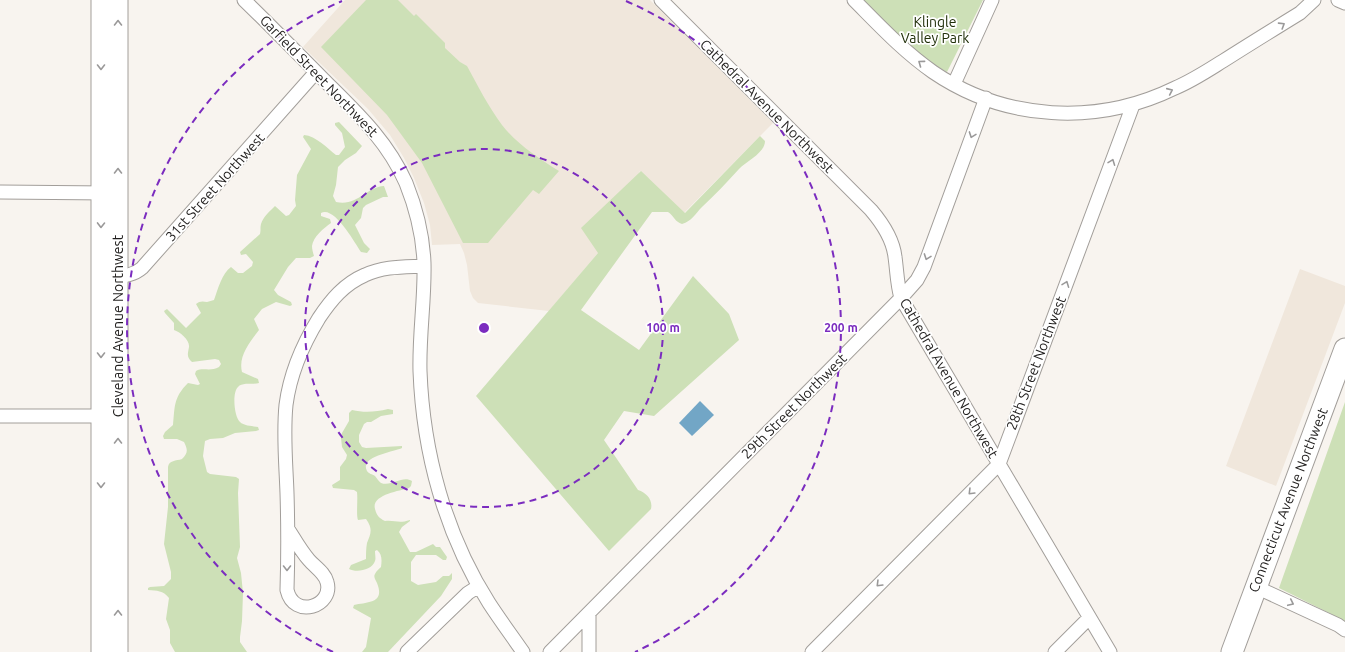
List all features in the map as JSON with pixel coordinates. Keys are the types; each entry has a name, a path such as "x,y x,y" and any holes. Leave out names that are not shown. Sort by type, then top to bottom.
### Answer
{"main road":[{"name":"Cleveland Avenue Northwest","path":"101,0 110,45"},
{"name":"Cleveland Avenue Northwest","path":"118,0 110,45 109,277 110,569 118,652"},
{"name":"Connecticut Avenue Northwest","path":"1232,652 1345,349"},
{"name":"Cleveland Avenue Northwest","path":"101,652 110,569"}],"street":[{"name":"Garfield Street Northwest","path":"244,0 365,121 382,142 395,162 408,190 418,221 423,247 424,266 420,371 422,403 428,443 440,495 448,520 479,586 523,652"},
{"name":"Cathedral Avenue Northwest","path":"661,0 878,218 893,247 898,288 901,298 1110,652"},
{"path":"854,0 915,59 933,72 954,84 1014,108 1053,113 1102,112 1134,105 1166,93 1190,81 1300,13 1314,0"},
{"path":"954,84 992,0"},
{"path":"1338,0 1345,3"},
{"name":"31st Street Northwest","path":"109,277 131,275 138,272 316,72"},
{"name":"29th Street Northwest","path":"550,652 901,298 917,280 924,267 986,98"},
{"name":"28th Street Northwest","path":"812,652 999,464 1134,105"},
{"path":"0,192 110,193"},
{"path":"288,530 310,561 324,576 327,582 328,590 324,598 313,607 305,608 298,606 289,597 287,590 288,530 284,438 286,404 294,372 306,341 314,327 330,302 342,290 366,274 381,269 424,266"},
{"path":"0,416 110,416"},
{"path":"407,652 468,592 479,586"},
{"path":"1256,587 1345,630"},
{"path":"589,613 589,652"},
{"path":"1055,652 1089,618"}],"shaded area":[{"path":"345,0 650,0 773,123 684,213 640,171 598,253 549,311 478,303 473,298 470,291 467,265 460,244 432,245 430,225 424,203 404,158 390,135 368,109 303,47"},
{"path":"1300,269 1345,286 1345,303 1276,486 1226,466"}],"green space":[{"path":"366,0 398,0 414,16 416,14 445,43 445,48 460,62 467,66 492,111 508,132 528,150 559,171 539,194 533,190 488,243 463,243 422,163 387,115 321,47"},
{"name":"Klingle Valley Park","path":"861,0 983,0 947,72 921,57"},
{"path":"339,122 362,146 356,153 345,160 338,167 333,196 336,202 350,202 378,187 384,186 388,197 383,197 366,205 363,208 361,218 355,225 364,243 370,249 367,253 361,252 338,219 332,214 326,212 321,213 321,216 330,219 331,223 314,239 312,246 314,256 310,258 296,258 288,267 274,290 278,295 291,302 292,305 290,306 276,302 262,309 254,319 259,330 243,355 241,366 242,372 258,379 259,383 240,385 236,390 234,404 236,415 240,422 246,425 258,427 259,430 235,433 223,438 205,441 203,456 207,472 210,474 236,477 239,479 238,493 240,547 237,558 241,573 243,593 240,642 247,652 175,652 170,643 170,630 166,619 169,598 162,592 148,590 150,587 164,586 171,579 171,572 164,544 168,507 168,467 171,462 182,459 187,451 184,442 177,439 164,439 163,436 165,432 173,425 177,398 183,388 188,383 200,384 195,374 196,371 201,369 216,368 221,364 219,360 215,359 192,362 188,357 188,342 182,334 174,330 174,323 164,311 167,309 186,328 201,313 196,304 203,301 207,302 214,300 225,273 231,267 238,273 243,273 252,266 253,262 246,254 241,255 240,252 260,234 262,221 275,206 286,216 289,215 296,206 297,175 311,149 303,137 304,135 317,140 336,155 339,155 345,147 342,133 335,125 335,123"},
{"path":"760,136 765,141 759,153 739,169 688,221 682,224 668,212 652,212 581,310 639,350 693,276 729,314 739,340 654,416 624,411 604,440 638,490 649,497 651,503 651,509 609,551 476,396 598,253 581,228 641,171 685,213"},
{"path":"1345,402 1345,621 1279,588"},
{"path":"388,409 393,410 393,414 381,416 364,424 359,435 359,442 362,447 366,448 402,446 402,448 372,458 366,466 367,471 375,476 381,483 385,484 404,479 412,481 409,488 387,494 377,500 375,509 378,516 385,521 403,522 410,520 399,532 410,552 416,552 433,544 436,547 440,547 447,557 446,560 443,560 436,555 416,555 411,562 411,581 418,585 436,582 443,576 449,576 452,573 452,579 441,596 388,652 362,652 366,647 371,618 353,608 354,605 370,602 377,598 379,590 374,576 381,567 382,562 380,553 377,550 375,551 375,561 371,567 360,571 349,569 351,565 366,559 370,528 366,519 358,520 357,492 354,490 333,488 332,485 340,480 340,467 347,455 342,447 341,438 342,433 349,421 349,413 352,410 370,412"}],"water":[{"path":"700,401 714,415 692,436 679,423"}]}
